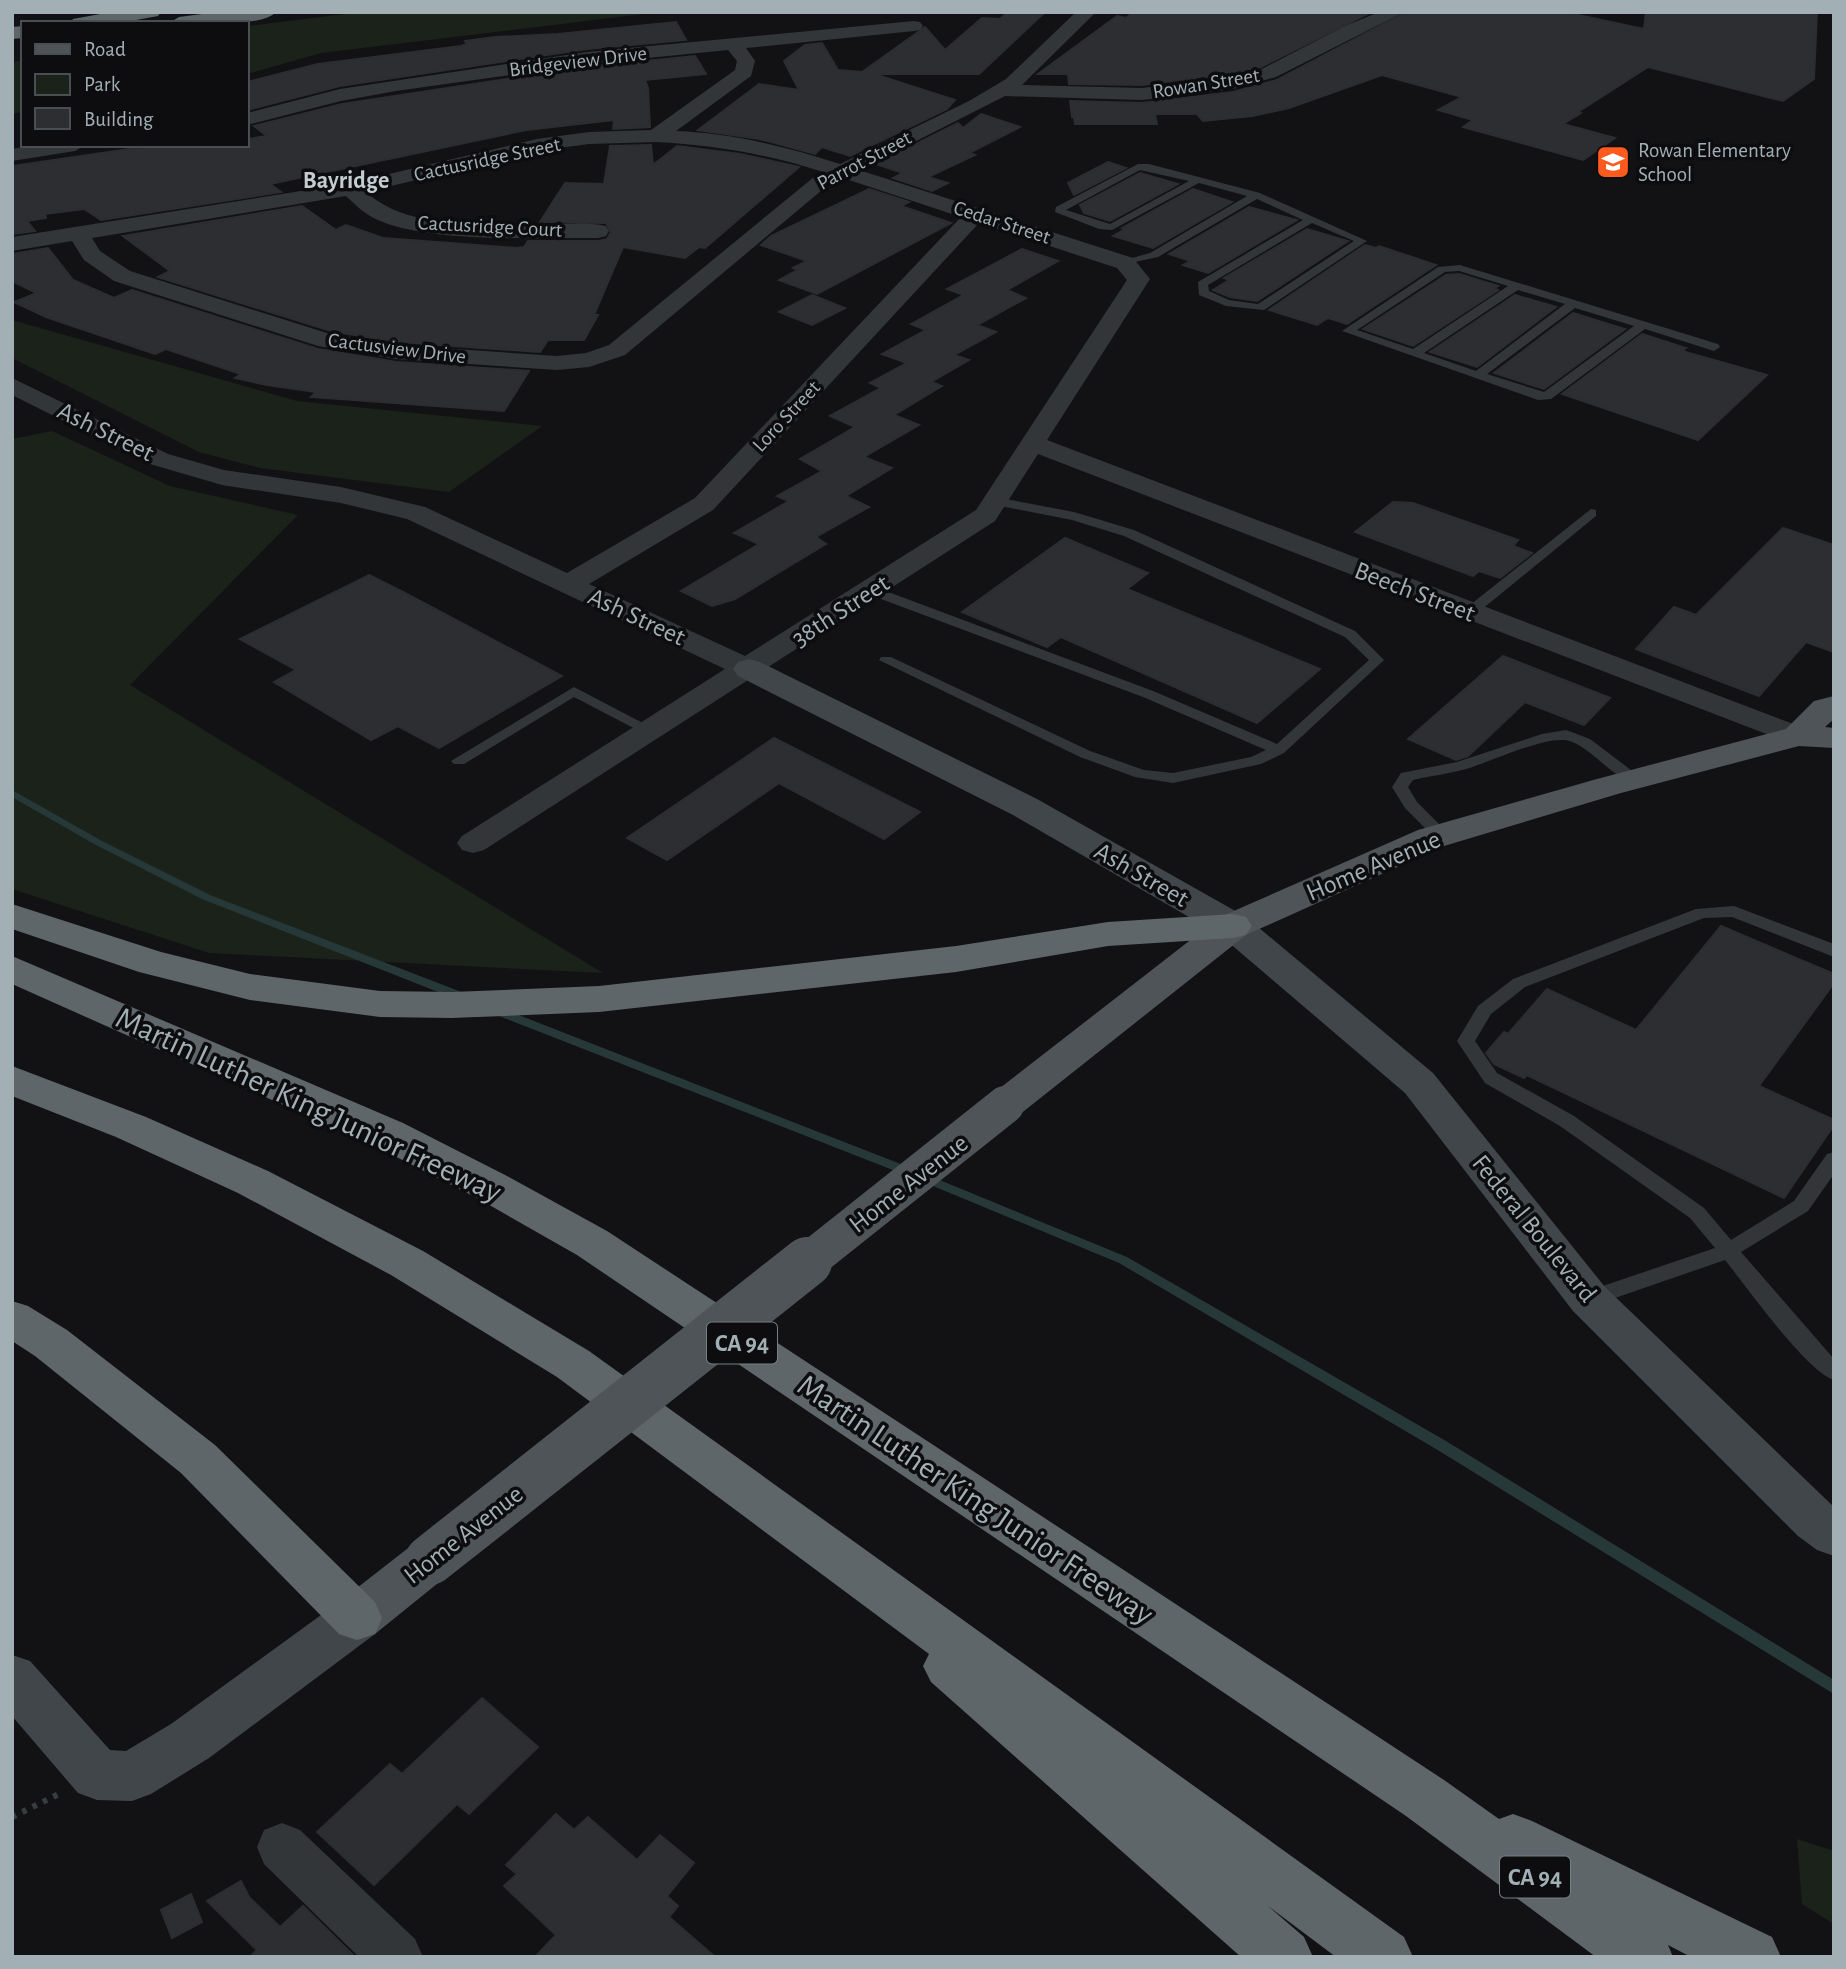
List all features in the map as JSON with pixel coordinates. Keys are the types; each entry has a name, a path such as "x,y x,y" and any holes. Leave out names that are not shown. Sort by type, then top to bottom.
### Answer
{"highway":[{"path":"93,21 151,12"},
{"path":"195,21 266,12"},
{"path":"12,916 152,963 250,987 314,998 380,1004 452,1005 599,999 956,958 1108,934 1233,926"},
{"name":"Martin Luther King Junior Freeway","path":"12,969 388,1134 492,1187 592,1243 1425,1798 1644,1957"},
{"path":"12,1080 131,1127 253,1182 407,1263 573,1364 1384,1957"},
{"path":"12,1318 51,1343 198,1459 357,1618"},
{"path":"741,1485 1284,1957"},
{"path":"1425,1798 1752,1957"}],"main road":[{"name":"Home Avenue","path":"1798,736 1826,708 1834,706"},
{"name":"Home Avenue","path":"357,1618 1233,926 1442,835 1798,736 1834,738"}],"street":[{"name":"Parrot Street","path":"617,349 821,181 838,169 1013,83 1087,12"},
{"name":"Rowan Street","path":"1003,89 1142,94 1233,83 1269,73 1351,30 1395,12"},
{"name":"Bridgeview Drive","path":"248,119 340,95 587,58 914,26"},
{"path":"656,136 744,72 747,61 733,43"},
{"name":"Cactusridge Street","path":"12,244 351,189 537,145 589,138 656,136 746,145 786,153 838,169"},
{"path":"12,155 62,147"},
{"name":"Cedar Street","path":"838,169 1125,263"},
{"name":"Cactusridge Court","path":"351,189 376,211 391,218 432,227 597,231"},
{"name":"Loro Street","path":"569,584 704,504 976,213"},
{"name":"Cactusview Drive","path":"78,233 92,255 122,276 327,341 396,352 557,363 590,360 617,349"},
{"name":"38th Street","path":"473,843 986,515 1139,279 1125,263"},
{"name":"Ash Street","path":"12,385 159,458 222,477 341,495 416,513 749,669 1025,807 1233,926"},
{"name":"Beech Street","path":"1032,443 1798,736"},
{"name":"Federal Boulevard","path":"1233,926 1419,1083 1590,1298 1815,1521 1834,1535"},
{"name":"Home Avenue","path":"12,1678 97,1775 132,1776 190,1741 357,1618"},
{"path":"282,1847 397,1957"}],"lane":[{"path":"1196,181 1112,227 1103,228 1060,212 1060,209 1139,167 1149,167 1256,195 1312,219 1362,241 1260,308 1226,303 1203,293 1202,284 1312,219"},
{"path":"1125,263 1154,255 1256,195"},
{"path":"1643,325 1547,396 1538,396 1348,331 1442,269 1460,268 1714,347"},
{"path":"1414,354 1516,286"},
{"path":"1477,376 1573,304"},
{"path":"886,660 1085,754 1141,774 1173,778 1256,761 1279,750 1377,660 1369,649 1350,634 1129,533 1074,516 995,500"},
{"path":"1470,612 1591,513"},
{"path":"870,590 1148,694 1279,750"},
{"path":"459,761 574,691 650,731"},
{"path":"1442,835 1411,805 1400,787 1407,776 1460,766 1547,737 1566,735 1585,742 1636,780"},
{"path":"1834,951 1734,911 1702,913 1519,983 1484,1010 1466,1041 1491,1078 1567,1121 1697,1213 1816,1356 1834,1372"},
{"path":"1590,1298 1728,1251 1801,1206 1834,1158"}],"green space":[{"path":"362,12 660,12 321,53 248,74 248,26"},
{"path":"21,60 21,112 12,114 12,62"},
{"path":"12,320 297,401 542,426 449,492 260,468 199,452 12,358"},
{"path":"52,431 170,486 298,515 130,685 603,973 209,953 12,889 12,439"},
{"path":"1797,1839 1834,1851 1834,1924 1802,1904"}],"building":[{"path":"1008,12 1045,12 979,74 874,74 955,100 947,109 850,156 822,147 815,154 760,139 698,130 759,84 799,90 784,61 805,45 822,43 838,70 862,72 925,27 945,50 982,18 1000,19"},
{"path":"1133,12 1371,12 1261,67 1231,74 1142,85 1069,84 1068,74 1038,74 1117,16 1126,18"},
{"path":"1406,12 1564,12 1644,29 1646,12 1817,12 1814,79 1783,101 1648,67 1563,124 1615,138 1583,160 1463,127 1473,120 1438,110 1462,97 1382,75 1289,108 1252,116 1203,121 1197,114 1155,114 1157,124 1075,124 1072,117 1070,101 1142,103 1233,92 1277,80"},
{"path":"676,22 686,40 587,49 340,86 248,110 248,82 318,64 461,46 467,44 465,41 495,37 558,34"},
{"path":"695,56 706,74 645,80 648,88 650,127 613,129 614,120 526,130 270,184 281,192 101,220 84,209 45,214 46,218 27,221 35,231 12,234 12,166 143,147 248,147 248,139 267,136 254,126 342,104 587,67"},
{"path":"981,114 1020,127 969,153 975,155 928,177 948,183 932,191 893,178 903,173 876,164 958,123 963,128"},
{"path":"651,145 653,165 677,146 740,154 799,167 705,248 699,247 685,258 623,247 594,315 598,315 584,340 548,340 540,352 396,342 331,331 158,277 170,271 123,236 302,206 336,230 346,225 383,238 517,248 524,247 528,241 599,241 607,239 611,232 606,223 540,222 565,183 604,184 610,146"},
{"path":"1108,162 1126,168 1074,195 1068,183"},
{"path":"1140,173 1178,184 1110,221 1084,213 1080,205"},
{"path":"869,189 909,202 901,206 951,223 817,294 779,280 798,270 793,268 807,261 761,245 771,236"},
{"path":"1193,189 1232,202 1153,248 1113,236 1125,229 1122,228"},
{"path":"1249,207 1297,220 1208,273 1183,265 1191,261 1169,254"},
{"path":"1307,229 1348,241 1257,301 1230,297 1213,290 1229,280 1224,278"},
{"path":"1365,245 1376,248 1379,246 1436,265 1347,324 1328,318 1317,325 1269,310"},
{"path":"48,248 73,280 114,298 132,290 318,349 396,362 529,371 504,411 311,397 316,392 235,378 241,374 166,349 155,354 46,317 14,302 37,293 12,281 12,254"},
{"path":"1022,249 1058,261 1007,290 1026,298 977,325 996,332 954,355 969,360 931,382 942,386 894,415 919,425 864,457 892,468 846,496 869,507 816,537 826,544 735,599 712,606 681,591 759,544 734,533 789,501 777,496 822,471 800,459 855,427 830,416 881,388 870,383 907,363 882,354 926,330 911,324 964,295 947,289"},
{"path":"1459,274 1498,286 1494,288 1498,290 1413,346 1363,329 1446,275"},
{"path":"812,295 845,308 812,325 779,312"},
{"path":"1515,295 1556,307 1477,367 1430,352"},
{"path":"1573,313 1625,329 1544,389 1494,373"},
{"path":"1642,334 1686,348 1682,351 1767,375 1698,440 1562,394"},
{"path":"1393,502 1413,503 1518,540 1513,546 1532,553 1500,578 1479,571 1473,576 1355,532"},
{"path":"1783,528 1834,545 1834,652 1806,642 1759,696 1636,649 1674,607 1696,615"},
{"path":"1065,538 1148,573 1127,589 1320,669 1257,723 1061,637 1047,647 962,612"},
{"path":"369,575 562,676 439,748 398,726 371,740 274,682 296,670 240,639"},
{"path":"1503,656 1610,698 1584,725 1525,702 1468,756 1456,760 1408,739"},
{"path":"774,738 920,812 884,839 779,783 667,860 627,838"},
{"path":"1721,926 1834,974 1834,983 1759,1086 1834,1120 1834,1125 1784,1198 1527,1075 1524,1078 1494,1064 1486,1053 1504,1032 1508,1034 1547,989 1636,1030"},
{"path":"482,1698 538,1747 469,1814 457,1804 374,1885 317,1832 390,1764 402,1774"},
{"path":"556,1814 574,1830 588,1817 637,1860 660,1835 694,1863 667,1896 678,1906 669,1917 715,1957 535,1957 556,1935 504,1886 517,1874 506,1865"},
{"path":"241,1881 249,1897 280,1927 303,1906 355,1957 250,1957 257,1950 207,1901"},
{"path":"191,1894 202,1922 172,1938 161,1910"}],"waterway":[{"path":"12,793 99,843 206,897 460,996"},
{"path":"498,1011 907,1171"},
{"path":"925,1178 1123,1260 1441,1445 1834,1688"}],"place":[{"name":"Rowan Elementary School","path":"1613,162"}],"district":[{"name":"Bayridge","path":"346,180"}]}
